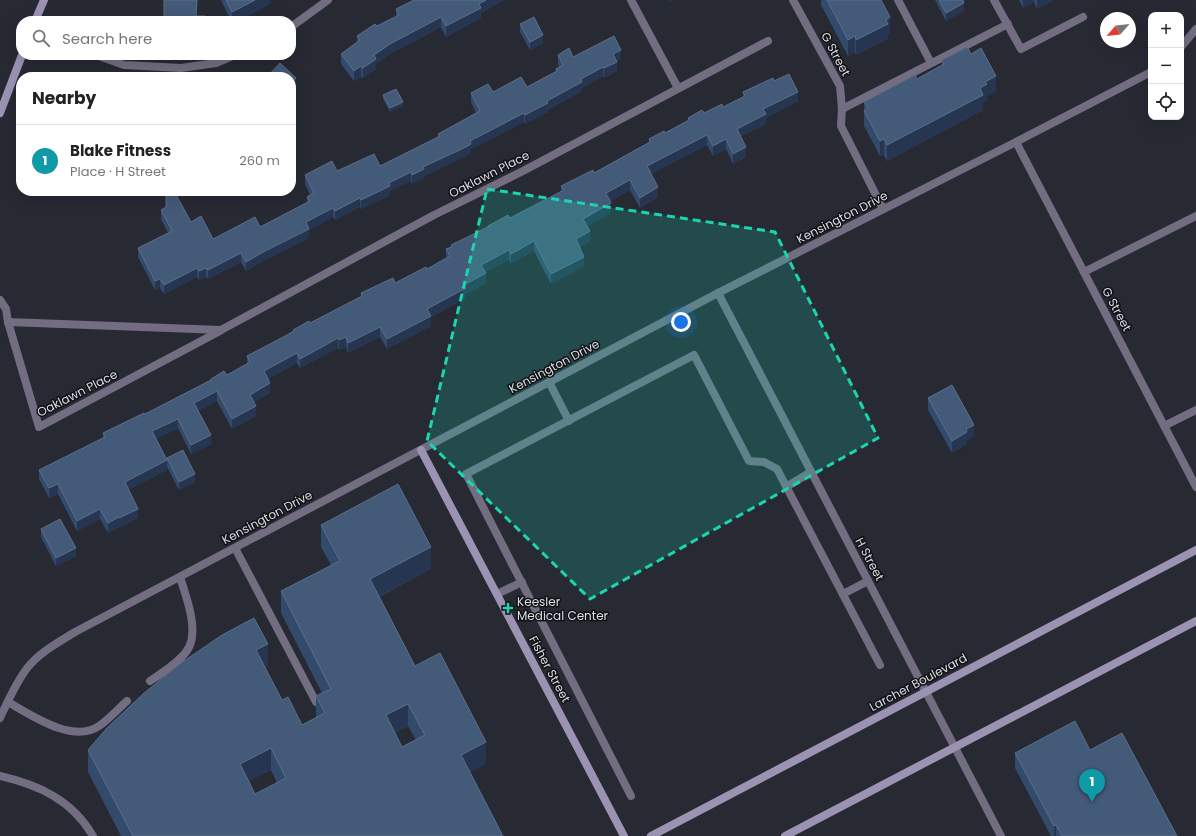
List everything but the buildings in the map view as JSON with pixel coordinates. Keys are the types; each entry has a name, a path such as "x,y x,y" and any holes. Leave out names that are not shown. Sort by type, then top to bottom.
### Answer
{"main road":[{"path":"37,16 44,0"},
{"path":"0,113 20,60"},
{"name":"Fisher Street","path":"421,450 624,836"},
{"name":"Larcher Boulevard","path":"651,836 1196,550"},
{"path":"785,836 1196,621"}],"street":[{"path":"296,23 328,0"},
{"path":"631,0 678,88"},
{"name":"G Street","path":"793,0 840,86 842,109 840,126 883,209"},
{"path":"898,0 932,63"},
{"path":"994,0 1021,49 1082,17"},
{"path":"842,109 1008,24"},
{"path":"1184,44 1196,30"},
{"name":"Oaklawn Place","path":"0,300 6,309 8,322 39,428 434,215 530,167 768,41"},
{"path":"110,60 124,65 181,68 216,63 223,60"},
{"name":"Kensington Drive","path":"0,718 28,667 44,652 75,632 718,293 1148,74"},
{"name":"G Street","path":"1016,142 1196,487"},
{"path":"1084,272 1196,216"},
{"name":"H Street","path":"718,293 1001,836"},
{"path":"8,322 221,330"},
{"path":"631,796 466,474 694,355 749,461 764,462 777,469 880,665"},
{"path":"549,382 569,421"},
{"path":"1164,426 1196,410"},
{"path":"786,487 811,472"},
{"path":"234,548 316,702"},
{"path":"150,681 176,663 188,650 193,632 190,612 180,576"},
{"path":"843,594 868,580"},
{"path":"497,594 522,582"},
{"path":"8,702 48,724 67,730 82,732 98,727 127,701"},
{"path":"0,776 36,787 56,796 86,823 93,836"}],"highlighted area":[{"path":"487,189 775,232 878,438 590,599 427,441"}],"place":[{"name":"Keesler Medical Center","path":"508,608"},
{"name":"Blake Fitness","path":"1092,802"}]}
